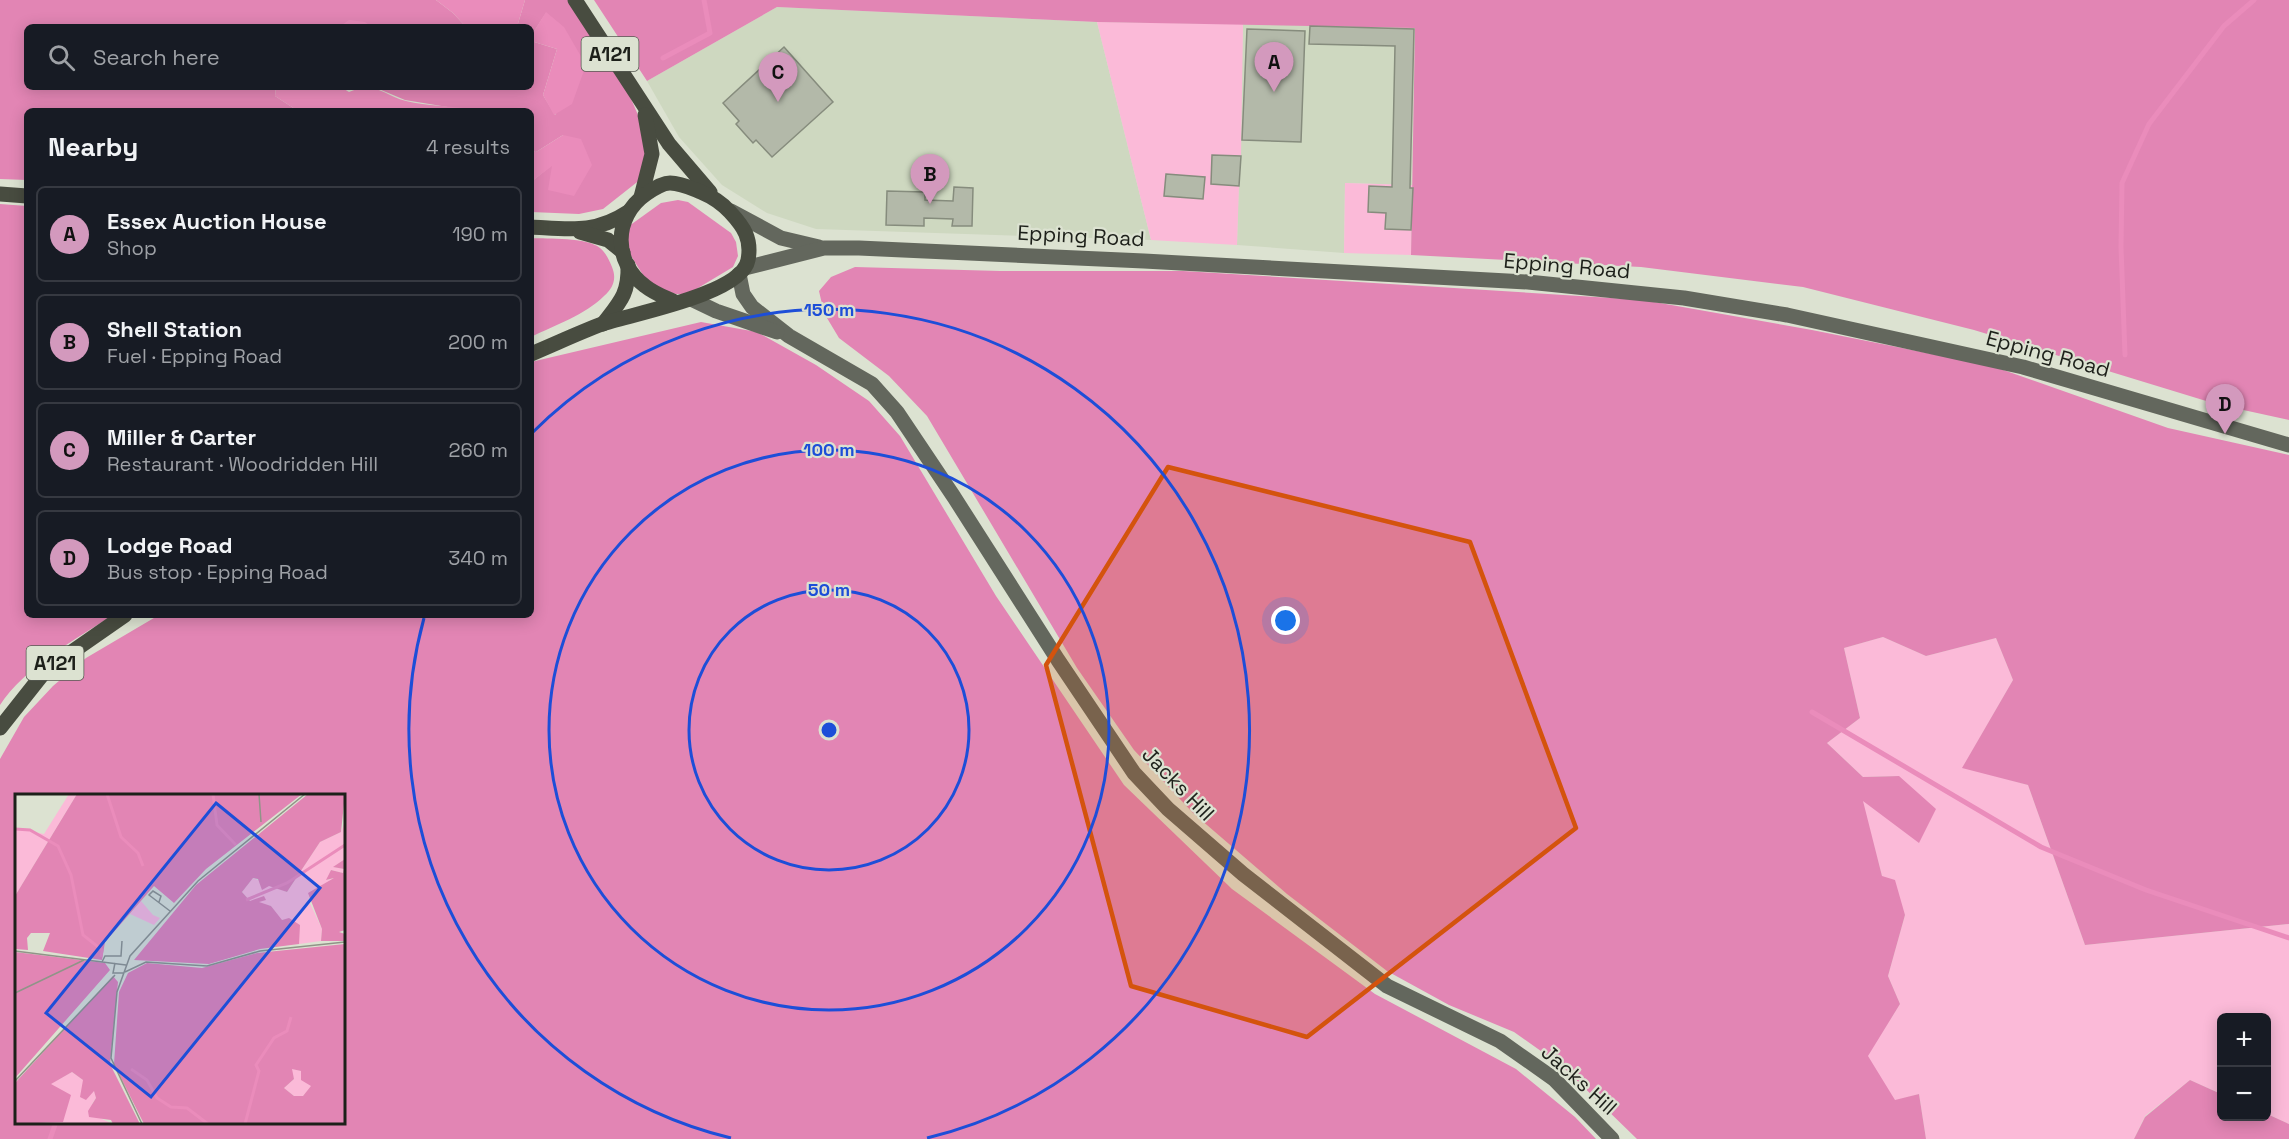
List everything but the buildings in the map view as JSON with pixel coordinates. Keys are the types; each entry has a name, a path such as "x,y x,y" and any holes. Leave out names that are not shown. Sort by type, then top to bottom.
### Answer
{"main road":[{"name":"A121","path":"575,0 644,108 691,172 716,198"},
{"name":"A121","path":"641,197 652,153 644,108"},
{"path":"534,227 589,228 612,222 628,212 641,197 669,182 686,185 716,198 728,209 748,235 748,260 742,271 723,285 684,301 603,324 534,353"},
{"path":"0,194 24,196"},
{"name":"Epping Road","path":"728,209 781,238 824,248 938,250 1528,282 1684,297 1787,315 2023,367 2289,445"},
{"path":"603,324 623,297 628,284 621,230 628,212"},
{"path":"565,229 608,240 625,258 644,285 684,301 789,336"},
{"name":"Epping Road","path":"742,271 824,248"},
{"path":"742,271 743,294 752,307 789,336"},
{"name":"Jacks Hill","path":"789,336 872,384 897,412 1134,773 1168,809 1243,874 1387,986 1500,1041 1554,1079 1612,1139"},
{"name":"A121","path":"0,728 46,670 121,618"}],"highlighted area":[{"path":"1168,467 1470,542 1576,828 1307,1037 1131,986 1046,665"}],"shaded area":[{"path":"0,0 436,0 463,24 24,24 24,90 276,90 275,96 293,108 24,108 24,180 0,179"},
{"path":"436,0 525,0 518,24 463,24"},
{"path":"525,0 572,0 626,87 641,122 647,160 641,179 603,209 579,214 534,212 534,180 552,165 563,135 534,152 534,108 454,108 405,100 381,90 534,90 534,42 557,49 543,95 555,115 586,65 546,13 534,31 534,24 518,24"},
{"path":"594,0 2289,0 2289,420 2216,404 1974,330 1803,287 1641,267 1411,255 1415,28 1097,22 777,7 647,81"},
{"path":"777,7 1097,22 1151,240 816,229 767,213 722,185 679,137 647,81"},
{"path":"546,12 564,27 586,65 572,104 554,115 543,95 557,49 534,42 534,31"},
{"path":"349,20 368,24 343,24"},
{"path":"1097,22 1243,24 1241,156 1212,155 1211,184 1239,186 1237,245 1151,240"},
{"path":"1243,24 1416,28 1412,185 1345,183 1344,253 1237,245"},
{"path":"276,90 346,90 349,92 379,90 406,101 462,108 293,108 275,96"},
{"path":"563,135 581,139 592,165 574,196 548,190 552,166 534,180 534,152"},
{"path":"1345,183 1412,185 1411,255 1344,253"},
{"path":"678,200 688,202 731,233 736,242 738,256 733,267 688,294 676,294 656,288 643,275 626,248 629,226 661,203"},
{"path":"0,204 24,206 24,618 108,618 67,644 37,667 10,691 0,705"},
{"path":"534,238 577,240 594,244 606,254 614,275 610,290 579,314 534,336"},
{"path":"855,267 1000,271 1183,271 1643,300 1812,330 1992,366 2168,428 2289,455 2289,924 2085,945 2028,785 1962,768 2013,680 1996,638 1926,656 1883,637 1844,648 1860,718 1827,743 1863,777 1899,776 1936,809 1919,843 1863,801 1882,876 1895,880 1905,915 1888,976 1900,1004 1868,1056 1895,1100 1919,1094 1926,1139 1637,1139 1562,1066 1514,1032 1449,1005 1387,971 1287,894 1193,813 1134,750 1077,668 927,416 889,376 839,338 824,313 819,291 831,277"},
{"path":"701,322 757,332 816,365 869,401 900,436 996,596 1124,785 1232,889 1375,994 1516,1069 1575,1117 1596,1139 0,1139 0,759 24,717 53,686 86,658 154,618 534,618 534,361"},
{"path":"1883,637 1926,656 1996,638 2013,680 1963,767 2028,785 2085,945 2289,924 2289,1124 2271,1116 2271,1013 2217,1013 2217,1092 2190,1080 2145,1116 2134,1139 1926,1139 1919,1094 1895,1101 1867,1056 1900,1004 1888,976 1905,915 1882,876 1862,800 1899,776 1863,777 1827,743 1860,718 1844,648"},
{"path":"2190,1080 2217,1092 2217,1121 2271,1121 2271,1116 2289,1124 2289,1139 2134,1139 2145,1117"}],"waterway":[{"path":"663,58 710,33 704,0"},
{"path":"2125,355 2121,247 2122,183 2149,124 2224,26 2254,0"},
{"path":"1812,712 2041,847 2146,890 2289,938"},
{"path":"50,1139 55,1124"}],"place":[{"name":"Essex Auction House","path":"1274,92"},
{"name":"Miller & Carter","path":"778,102"},
{"name":"Shell Station","path":"930,204"},
{"name":"Lodge Road","path":"2225,434"}]}
